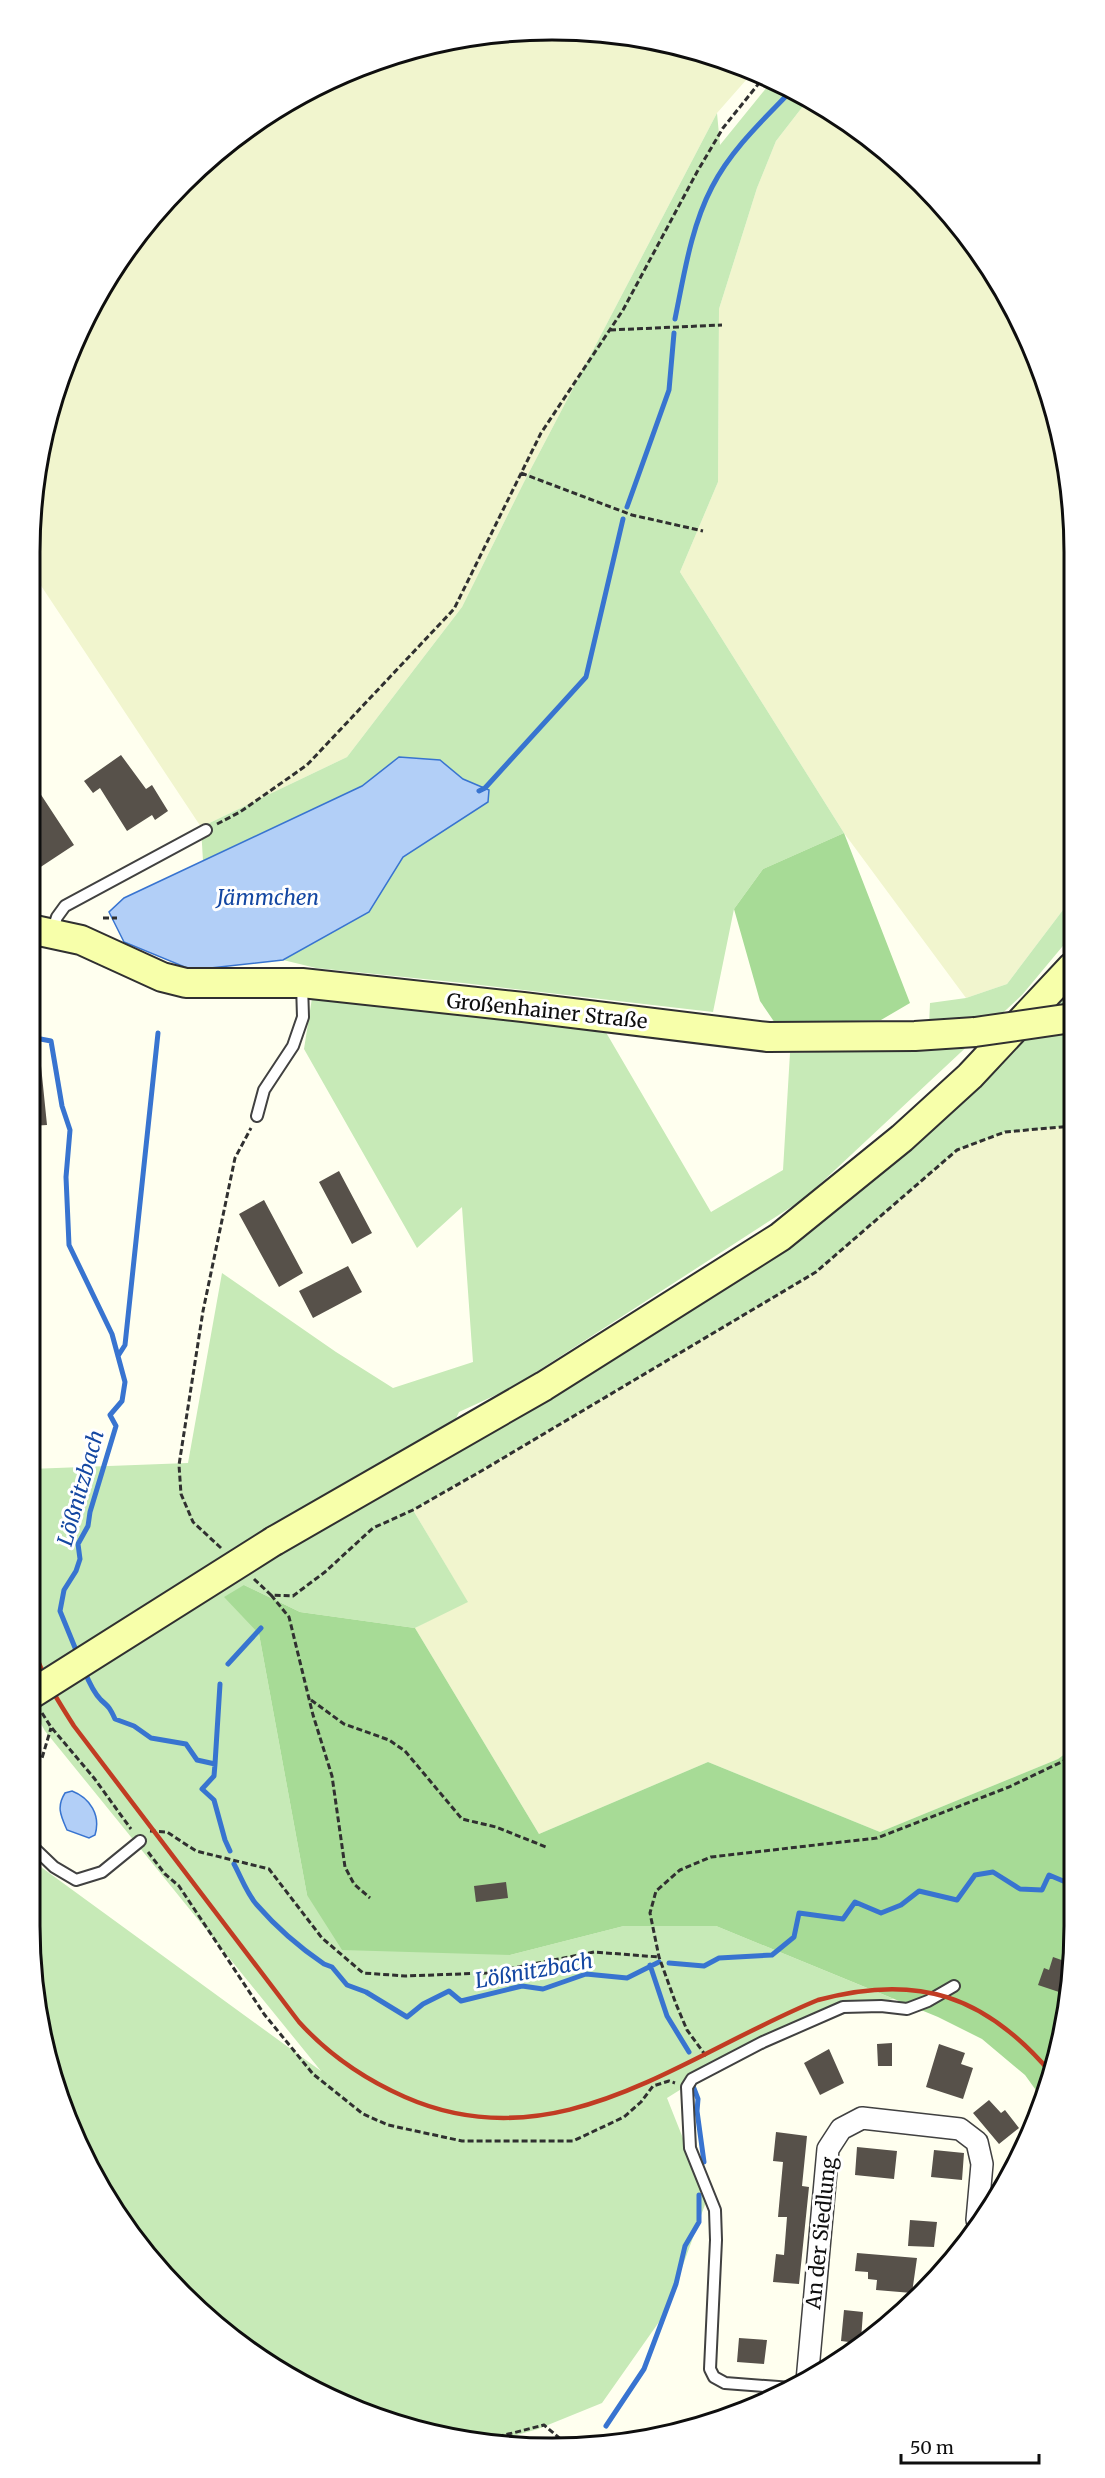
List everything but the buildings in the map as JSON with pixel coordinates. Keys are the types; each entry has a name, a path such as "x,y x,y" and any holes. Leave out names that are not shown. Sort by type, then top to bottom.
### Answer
{"main road":[{"name":"Großenhainer Straße","path":"41,931 81,940 162,977 186,983 302,983 768,1037 915,1036 975,1032 1064,1019"},
{"path":"40,1689 274,1541 544,1386 780,1237 902,1138 961,1084 1064,975"}],"street":[{"name":"An der Siedlung","path":"808,2369 828,2149 841,2129 862,2118 960,2130 977,2142 982,2164 977,2212"}],"lane":[{"path":"41,931 57,917 65,906 206,830"},
{"path":"257,1116 264,1090 293,1046 303,1017 302,983"},
{"path":"40,1854 54,1867 76,1880 102,1872 137,1837"},
{"path":"775,2387 725,2383 714,2377 710,2369 716,2240 715,2210 690,2148 687,2087 692,2079 712,2068 763,2042 843,2007 881,2006 907,2009 928,2001 954,1986"}],"path":[{"path":"206,830 240,812 307,765 454,609 541,433 610,330 723,128 758,84"},
{"path":"610,330 722,325"},
{"path":"521,473 632,515 703,531"},
{"path":"103,918 117,918"},
{"path":"228,1554 193,1522 181,1494 179,1465 202,1311 235,1158 257,1116"},
{"path":"271,1595 293,1596 325,1572 373,1528 413,1510 453,1487 816,1272 957,1150 1005,1132 1064,1127"},
{"path":"254,1579 289,1617 309,1700 332,1776 345,1866 354,1884 370,1898"},
{"path":"309,1700 344,1724 389,1740 405,1751 462,1819 496,1827 546,1846"},
{"path":"40,1760 51,1727 94,1778 165,1874 179,1886 264,2014 313,2074 363,2114 388,2125 462,2141 573,2141 624,2117 641,2102 653,2086 669,2081 687,2087"},
{"path":"712,2068 702,2049 687,2030 659,1957 650,1913 656,1891 680,1870 711,1857 878,1838 1009,1787 1064,1761"},
{"path":"137,1837 167,1832 196,1851 269,1869 322,1938 363,1973 405,1976 488,1973 594,1952 659,1957"},
{"path":"506,2435 544,2425 559,2438"}],"green space":[{"path":"552,40 586,42 652,50 685,58 747,79 717,113 524,482 462,607 347,757 201,827 40,584 45,486 58,420 79,357 93,326 109,296 146,241 190,190 241,146 268,127 326,93 357,79 420,58 486,45"},
{"path":"767,87 803,106 776,141 757,188 719,309 718,482 680,572 844,833 763,869 734,909 713,1012 316,968 283,960 369,912 403,857 488,802 489,790 463,779 440,760 399,757 362,786 203,861 201,827 347,757 462,607 524,482 717,113 720,145"},
{"path":"803,106 864,146 915,190 959,241 996,296 1012,326 1037,388 1055,453 1063,519 1064,552 1064,909 1007,984 966,998 844,833 680,572 718,482 719,309 757,188 776,141"},
{"path":"844,833 910,1003 881,1020 775,1023 760,1001 734,909 763,869"},
{"path":"1064,909 1064,945 1022,995 805,1198 513,1387 459,1412 437,1459 721,1288 1064,993 1064,1127 1005,1132 957,1150 816,1272 413,1510 468,1602 415,1628 300,1612 244,1585 259,1634 307,1895 510,1955 624,1926 716,1926 894,1999 832,2011 718,2066 667,2098 707,2199 666,2312 602,2403 538,2429 515,2436 453,2428 420,2420 357,2399 326,2385 296,2369 241,2332 190,2288 146,2237 109,2182 93,2152 79,2121 58,2058 45,1992 40,1926 40,1866 321,2071 40,1722 40,1469 188,1463 222,1273 336,1352 393,1388 473,1362 462,1207 417,1248 304,1049 312,998 604,1029 711,1212 783,1170 790,1053 928,1048 930,1003 966,998 1007,984"},
{"path":"1064,1127 1064,1754 1058,1759 880,1832 708,1762 539,1834 415,1628 467,1601 413,1510 816,1272 957,1150 1005,1132"},
{"path":"244,1585 300,1612 415,1628 539,1834 708,1762 880,1832 1058,1759 1064,1754 1063,1959 1055,2025 1037,2091 1025,2075 982,2039 938,2017 716,1926 624,1926 510,1955 342,1950 307,1895 259,1634 224,1597"}],"water":[{"name":"Jämmchen","path":"399,757 440,760 463,779 489,790 488,802 403,857 369,912 283,960 192,970 124,942 109,912 124,898 362,786"},
{"path":"72,1791 89,1803 95,1814 95,1835 89,1838 67,1830 60,1812 62,1798 65,1793"}],"waterway":[{"path":"675,319 693,235 712,187 738,148 786,97"},
{"path":"627,507 669,390 674,333"},
{"path":"479,791 485,788 586,677 623,519"},
{"path":"118,1356 125,1345 158,1033"},
{"name":"Lößnitzbach","path":"40,1039 51,1041 62,1106 70,1130 66,1177 69,1245 112,1334 125,1382 122,1401 110,1415 116,1426 90,1512 88,1526 78,1544 80,1559 76,1571 64,1590 60,1611 78,1655"},
{"path":"228,1664 261,1628"},
{"name":"Lößnitzbach","path":"84,1670 93,1690 109,1708 115,1719 134,1726 151,1738 186,1744 197,1760 215,1764 214,1776 202,1789 214,1800 230,1851"},
{"path":"215,1764 220,1684"},
{"name":"Lößnitzbach","path":"234,1864 253,1901 272,1922 306,1951 332,1967 347,1985 366,1992 407,2017 423,2004 449,1991 461,2001 522,1986 543,1989 586,1974 627,1978 659,1962"},
{"name":"Lößnitzbach","path":"669,1963 704,1966 719,1958 772,1955 794,1937 799,1913 843,1919 855,1902 881,1913 901,1905 919,1891 957,1900 975,1875 993,1872 1020,1889 1042,1890 1049,1875 1064,1881"},
{"path":"650,1965 667,2016 689,2052"},
{"path":"693,2086 698,2099 697,2111 704,2162"},
{"path":"606,2426 644,2369 676,2284 685,2246 699,2222 699,2195"}],"railway":[{"path":"40,1666 74,1726 299,2022 322,2045 348,2065 405,2097 461,2114 515,2118 567,2110 618,2094 668,2073 818,2000 854,1992 887,1989 918,1991 947,1997 974,2009 1001,2025 1026,2046 1045,2066"}]}
